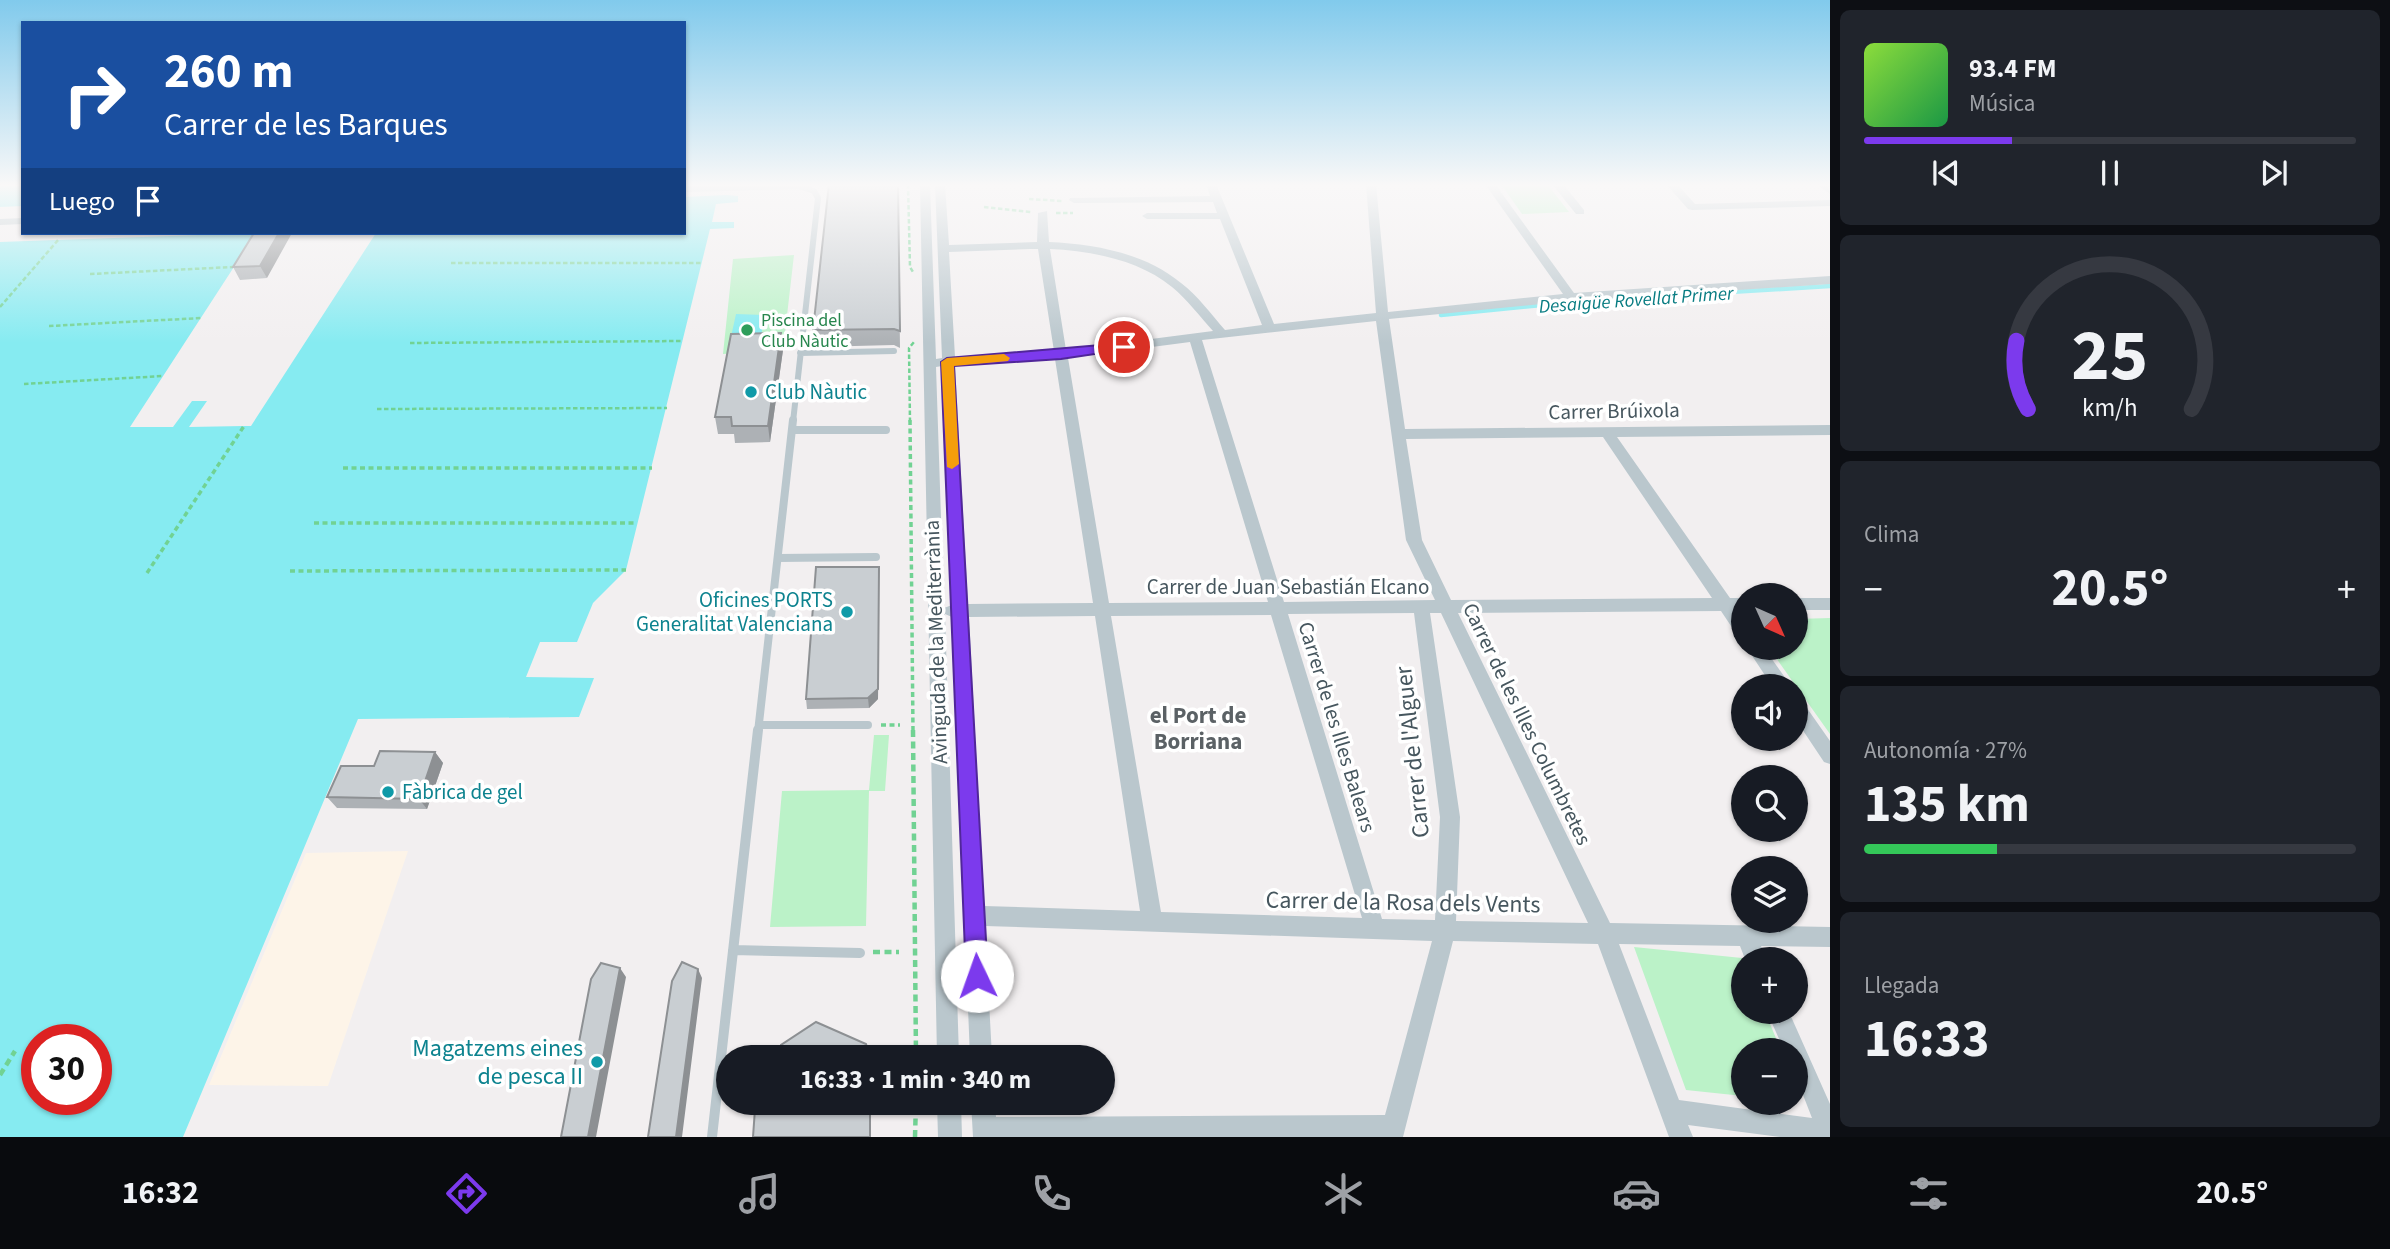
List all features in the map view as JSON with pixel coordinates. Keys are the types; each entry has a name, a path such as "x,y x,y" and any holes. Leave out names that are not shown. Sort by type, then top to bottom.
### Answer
{"street":[{"name":"Avinguda de la Mediterrània","path":"926,237 948,1045"},
{"name":"Avinguda de la Mediterrània","path":"943,237 980,1045"},
{"path":"1044,237 1152,922"},
{"path":"1232,237 1269,328"},
{"name":"Carrer de les Illes Columbretes","path":"1375,237 1382,317 1414,540 1444,607 1604,933 1681,1137"},
{"path":"1528,237 1571,297"},
{"path":"944,249 1044,244 1105,254 1146,266 1172,281 1222,334"},
{"path":"928,363 1061,355 1269,328 1571,297 1830,280"},
{"name":"Carrer de les Illes Balears","path":"1195,338 1375,928"},
{"name":"Carrer Brúixola","path":"1399,434 1830,430"},
{"path":"1607,432 1731,612"},
{"name":"Carrer de Juan Sebastián Elcano","path":"935,611 1731,604"},
{"path":"1808,604 1830,604"},
{"name":"Carrer de l'Alguer","path":"1393,1132 1445,931 1450,817 1421,607"},
{"path":"1808,724 1830,756"},
{"name":"Carrer de la Rosa dels Vents","path":"974,916 1445,931 1830,937"},
{"path":"1746,936 1751,947"},
{"path":"1808,1081 1830,1132"},
{"path":"1673,1111 1830,1132"},
{"path":"949,1115 950,1137"},
{"path":"984,1115 985,1133 1393,1132"}],"lane":[{"path":"712,1137 813,237"},
{"path":"800,352 894,351"},
{"path":"792,430 886,430"},
{"path":"778,558 876,557"},
{"path":"759,725 868,725"},
{"path":"733,950 860,953"}],"path":[{"path":"909,237 910,267 918,280"},
{"path":"0,307 59,239"},
{"path":"451,263 701,263"},
{"path":"90,274 233,267"},
{"path":"49,326 201,318"},
{"path":"916,1045 909,348 920,335"},
{"path":"410,343 682,341"},
{"path":"24,384 163,376"},
{"path":"377,409 667,408"},
{"path":"147,573 244,426"},
{"path":"343,468 652,468"},
{"path":"314,523 637,523"},
{"path":"290,571 626,570"},
{"path":"868,725 900,725"},
{"path":"860,953 899,951"},
{"path":"0,1075 16,1051"},
{"path":"915,1137 916,1115"}],"shaded area":[{"path":"408,851 328,1086 209,1085 306,853"}],"green space":[{"path":"794,255 783,350 723,354 733,259"},
{"path":"1830,618 1830,734 1808,703 1808,674 1787,674 1778,660 1808,660 1808,619"},
{"path":"874,735 889,735 885,791 869,791 866,926 770,927 782,791 869,790"},
{"path":"1634,947 1731,957 1731,1024 1770,1024 1776,1038 1731,1038 1731,1095 1686,1090"}],"water":[{"path":"141,237 253,237 130,427 173,427 192,401 207,401 189,427 251,426 373,237 708,237 626,570 593,603 577,642 540,642 526,677 594,678 579,717 358,719 183,1137 0,1137 0,242"},
{"name":"Piscina del Club Nàutic","path":"736,314 765,315 759,346 729,346"}],"building":[{"path":"251,237 277,237 260,266 233,267"},
{"path":"823,237 899,237 900,331 813,330"},
{"name":"Club Nàutic","path":"781,333 768,426 732,426 731,417 715,417 731,334"},
{"path":"816,567 879,567 878,689 868,698 806,699"},
{"name":"Fàbrica de gel","path":"380,751 435,752 419,799 327,797 341,766 374,766"},
{"path":"682,962 698,969 676,1137 648,1137 672,981"},
{"name":"Magatzems eines de pesca II","path":"601,963 620,968 588,1137 561,1137 591,979"},
{"path":"816,1022 866,1045 781,1045"},
{"path":"755,1115 870,1115 870,1137 753,1137"}],"waterway":[{"name":"Desaigüe Rovellat Primer","path":"1441,315 1582,301 1830,286"}],"slow traffic":[{"path":"952,464 947,362 1004,358"}],"place":[{"name":"Piscina del Club Nàutic","path":"747,330"},
{"name":"Club Nàutic","path":"751,392"},
{"name":"Oficines PORTS Generalitat Valenciana","path":"847,612"},
{"name":"Fàbrica de gel","path":"388,792"},
{"name":"Magatzems eines de pesca II","path":"597,1062"}],"district":[{"name":"el Port de Borriana","path":"1198,728"}],"route":[{"path":"977,976 947,362 1061,355 1124,347"}]}
